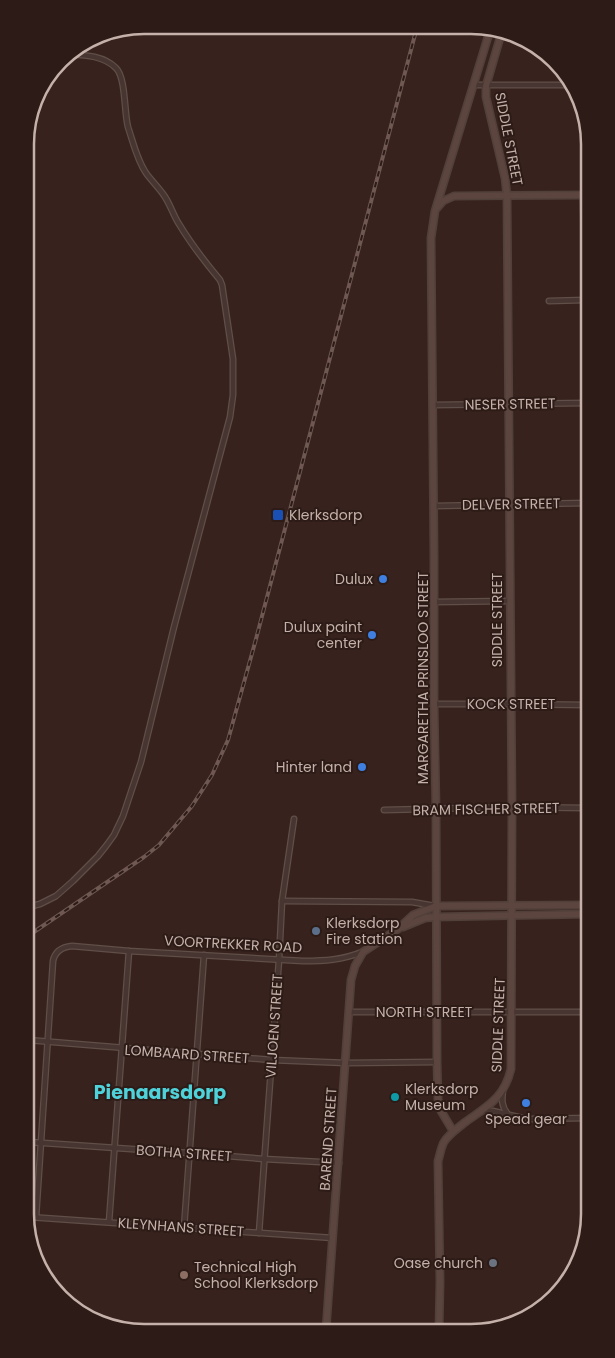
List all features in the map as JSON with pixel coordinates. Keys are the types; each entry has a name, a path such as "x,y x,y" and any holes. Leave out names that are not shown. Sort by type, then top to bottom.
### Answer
{"street":[{"name":"MARGARETHA PRINSLOO STREET","path":"453,1131 441,1111 438,1099 437,1062 431,238 435,211 489,35"},
{"path":"486,86 500,37"},
{"path":"34,906 56,896 73,882 106,846 114,835 123,816 146,742 174,627 230,418 233,395 233,359 220,280 186,236 164,195 141,164 126,120 123,84 120,74 116,68 105,61 96,57 78,55"},
{"path":"474,85 564,85"},
{"name":"SIDDLE STREET","path":"453,1131 493,1102 508,1081 511,1069 512,807 508,504 507,196 488,109 486,86"},
{"path":"435,211 443,201 454,196 581,195"},
{"path":"549,300 581,300"},
{"name":"NESER STREET","path":"433,404 581,403"},
{"name":"DELVER STREET","path":"434,506 581,503"},
{"path":"434,602 509,601"},
{"name":"KOCK STREET","path":"434,704 581,705"},
{"name":"BRAM FISCHER STREET","path":"384,810 512,807 581,808"},
{"name":"VILJOEN STREET","path":"259,1233 282,901 294,819"},
{"path":"282,901 412,902 436,906 581,905"},
{"name":"VOORTREKKER ROAD","path":"48,1042 53,961 54,957 65,946 279,960 325,961 346,958 363,952 398,929 413,916 436,906"},
{"name":"VOORTREKKER ROAD","path":"398,929 425,918 436,917 581,914"},
{"path":"109,1222 130,951"},
{"name":"BAREND STREET","path":"326,1324 352,980 363,952"},
{"path":"184,1228 204,955"},
{"name":"NORTH STREET","path":"349,1012 581,1012"},
{"name":"LOMBAARD STREET","path":"34,1041 272,1060 346,1063 437,1062"},
{"path":"36,1217 48,1042"},
{"path":"503,1090 503,1108 508,1114"},
{"path":"483,1111 493,1110 527,1119 581,1118"},
{"path":"439,1324 438,1160 443,1143 453,1131"},
{"name":"BOTHA STREET","path":"34,1142 264,1160 339,1163"},
{"name":"KLEYNHANS STREET","path":"36,1217 333,1238"}],"railway":[{"path":"34,932 159,845 192,806 212,775 228,740 415,34"}],"place":[{"name":"Klerksdorp","path":"278,515"},
{"name":"Dulux","path":"383,579"},
{"name":"Dulux paint center","path":"372,635"},
{"name":"Hinter land","path":"362,767"},
{"name":"Klerksdorp Fire station","path":"316,931"},
{"name":"Klerksdorp Museum","path":"395,1097"},
{"name":"Spead gear","path":"526,1103"},
{"name":"Oase church","path":"493,1263"},
{"name":"Technical High School Klerksdorp","path":"184,1275"}],"district":[{"name":"Pienaarsdorp","path":"160,1092"}]}
